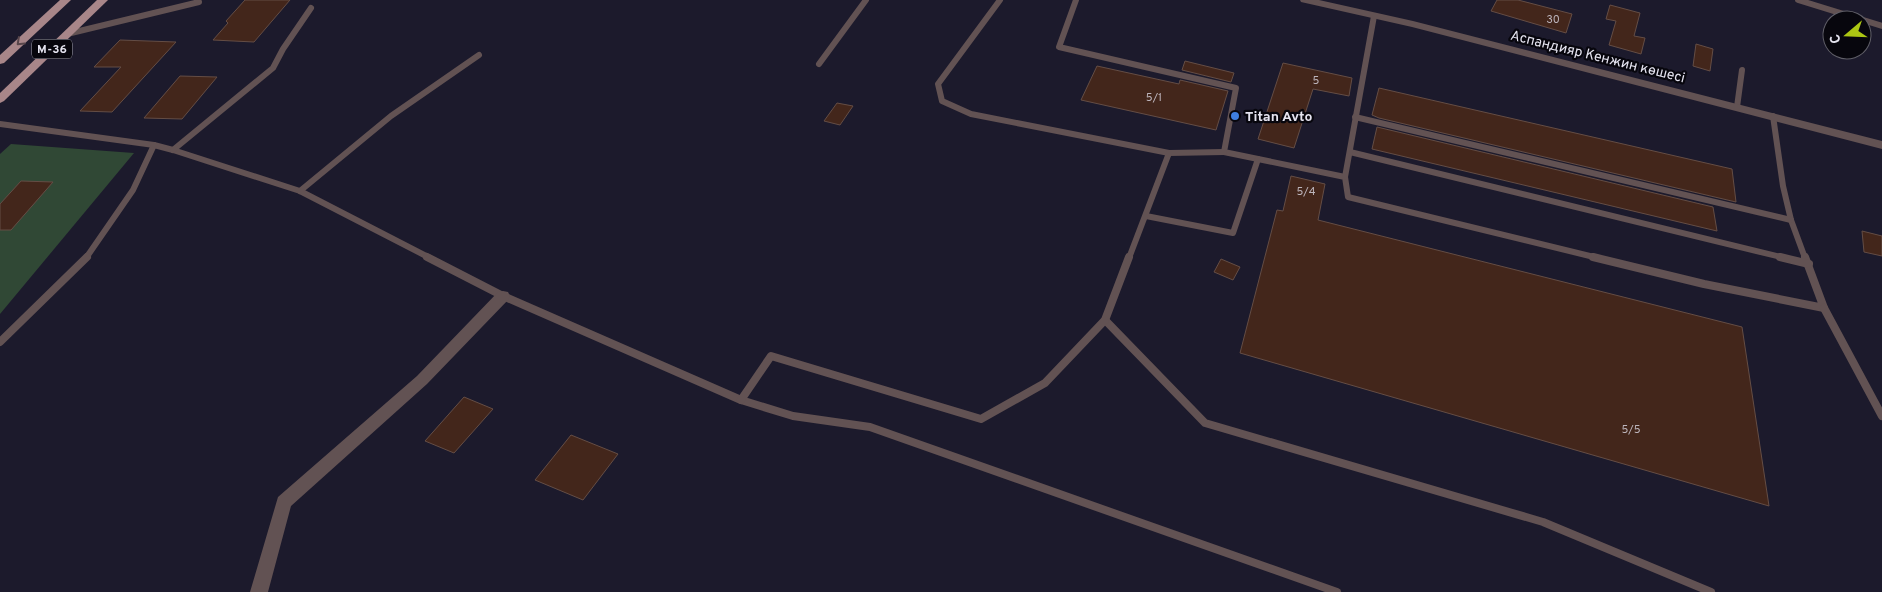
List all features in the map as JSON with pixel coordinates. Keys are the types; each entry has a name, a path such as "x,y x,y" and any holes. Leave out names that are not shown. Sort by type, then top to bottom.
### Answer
{"main road":[{"name":"M-36","path":"0,61 66,0"},
{"name":"M-36","path":"0,99 104,0"}],"street":[{"name":"Аспандияр Кенжин көшесі","path":"1305,0 1352,6 1374,16 1413,24 1882,145"},
{"path":"258,592 284,502 422,380 503,296"}],"lane":[{"path":"819,64 866,0"},
{"path":"1000,0 938,84 942,101 971,114 1169,153 1224,152 1345,177"},
{"path":"1076,0 1059,47 1236,88 1224,152"},
{"path":"1798,0 1882,26"},
{"path":"67,34 200,2"},
{"path":"173,150 273,68 283,49 311,8"},
{"path":"1374,16 1345,177 1348,197 1704,284 1824,308"},
{"path":"300,191 390,116 479,55"},
{"path":"1737,107 1742,70"},
{"path":"1773,116 1783,186 1791,220 1810,264 1824,308 1882,416"},
{"path":"1355,117 1791,220"},
{"path":"0,124 173,150 300,191 503,296 741,400 793,416 870,427 1337,592"},
{"path":"0,342 91,253 134,190 154,146"},
{"path":"1350,152 1810,264"},
{"path":"741,400 771,356 980,419 1045,383 1105,320 1169,153"},
{"path":"1146,216 1233,233 1258,159"},
{"path":"1105,320 1205,423 1339,464 1543,522 1711,592"}],"green space":[{"path":"11,144 134,153 0,314 0,154"}],"building":[{"path":"245,0 290,0 254,42 213,40 228,23 226,21"},
{"path":"1497,0 1518,0 1572,14 1566,33 1491,11"},
{"path":"1610,5 1640,13 1634,36 1645,38 1641,54 1609,45 1616,21 1606,19"},
{"path":"120,40 176,42 112,112 80,111 121,67 94,67"},
{"path":"1696,44 1713,49 1710,71 1693,66"},
{"path":"1185,61 1234,73 1231,82 1182,70"},
{"path":"1283,63 1352,78 1349,96 1313,89 1294,148 1258,139"},
{"path":"1097,66 1179,84 1180,80 1228,91 1216,130 1081,100"},
{"path":"180,76 217,77 182,119 144,118"},
{"path":"1379,88 1732,169 1736,202 1379,118 1372,115"},
{"path":"837,103 853,106 840,125 824,121"},
{"path":"1377,127 1713,207 1717,231 1372,149"},
{"path":"1291,176 1325,184 1318,220 1742,327 1769,506 1240,353 1277,210 1283,211"},
{"path":"21,181 53,182 11,230 0,230 0,204"},
{"path":"1862,231 1882,236 1882,256 1864,252"},
{"path":"1221,259 1240,267 1233,280 1214,272"},
{"path":"464,397 493,409 454,453 425,441"},
{"path":"571,435 618,454 583,500 535,480"}],"place":[{"name":"Titan Avto","path":"1235,116"}]}
